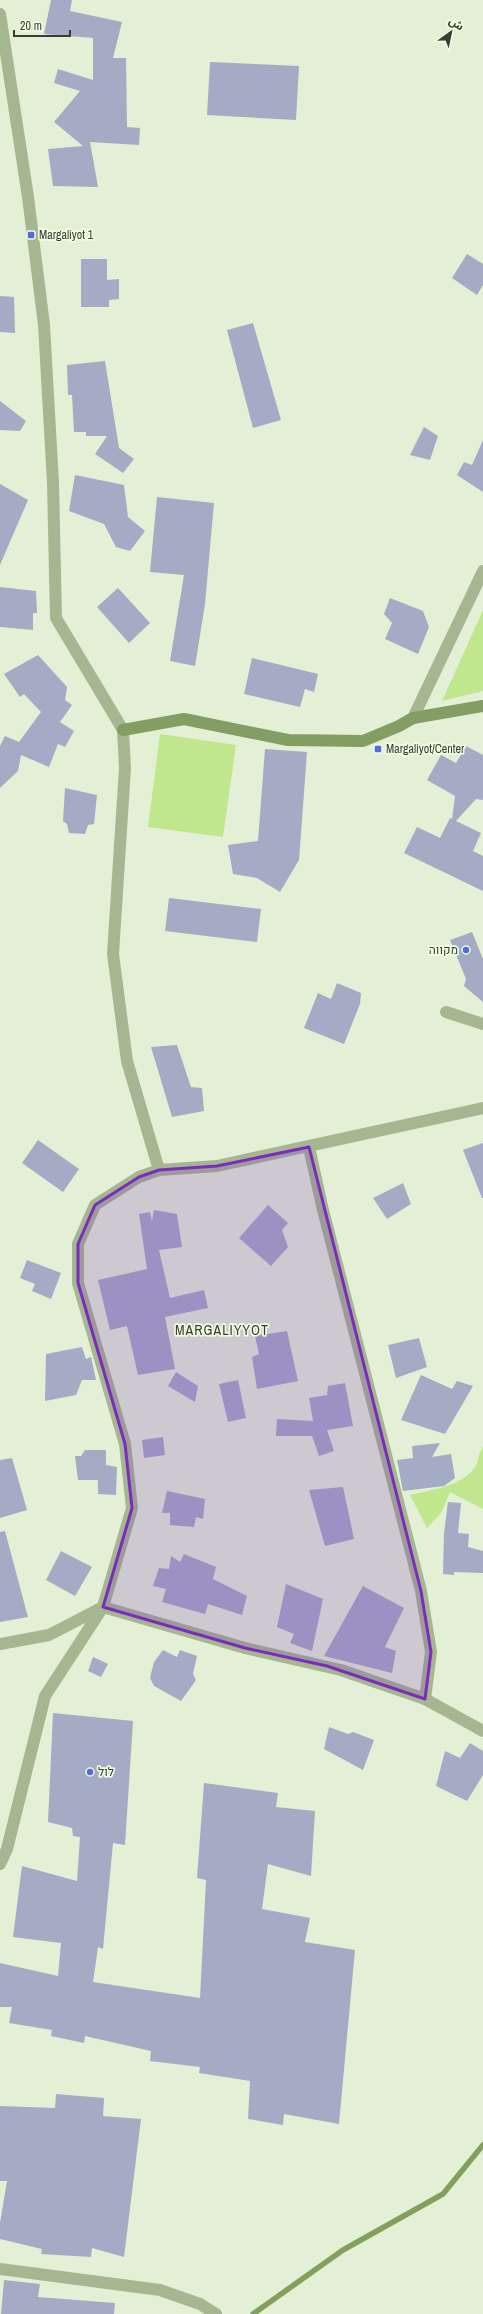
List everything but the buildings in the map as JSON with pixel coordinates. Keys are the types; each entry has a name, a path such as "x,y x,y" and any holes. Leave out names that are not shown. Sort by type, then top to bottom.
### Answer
{"street":[{"path":"0,14 44,325 53,483 56,618 123,730 125,768 113,954 127,1061 158,1170"},
{"path":"413,718 483,571"},
{"path":"123,730 184,718 288,740 363,741 399,726 413,718 483,706"},
{"path":"446,1012 483,1024"},
{"path":"0,1864 7,1849 45,1696 103,1607 132,1508 125,1444 78,1284 78,1244 95,1205 139,1177 158,1170 217,1166 483,1108"},
{"path":"309,1147 328,1229 421,1590 431,1652 425,1699"},
{"path":"0,1644 49,1635 103,1607 246,1648 328,1666 425,1699 483,1731"},
{"path":"0,2269 160,2290 200,2304 216,2314"}],"highlighted area":[{"path":"309,1147 421,1591 431,1652 425,1699 327,1666 245,1648 103,1607 132,1508 125,1444 78,1283 78,1244 95,1205 139,1177 159,1170 217,1166"}],"green space":[{"path":"483,610 483,691 442,701"},
{"path":"160,734 236,745 223,837 148,827"},
{"path":"483,1447 483,1509 450,1492 441,1513 427,1528 410,1495 446,1486 463,1479 475,1467"}],"waterway":[{"path":"253,2314 343,2250 443,2194 483,2145"}],"place":[{"name":"Margaliyot 1","path":"31,235"},
{"name":"Margaliyot/Center","path":"378,749"},
{"name":"מקווה","path":"466,950"},
{"name":"לול","path":"90,1772"}],"district":[{"name":"MARGALIYYOT","path":"222,1330"}]}
